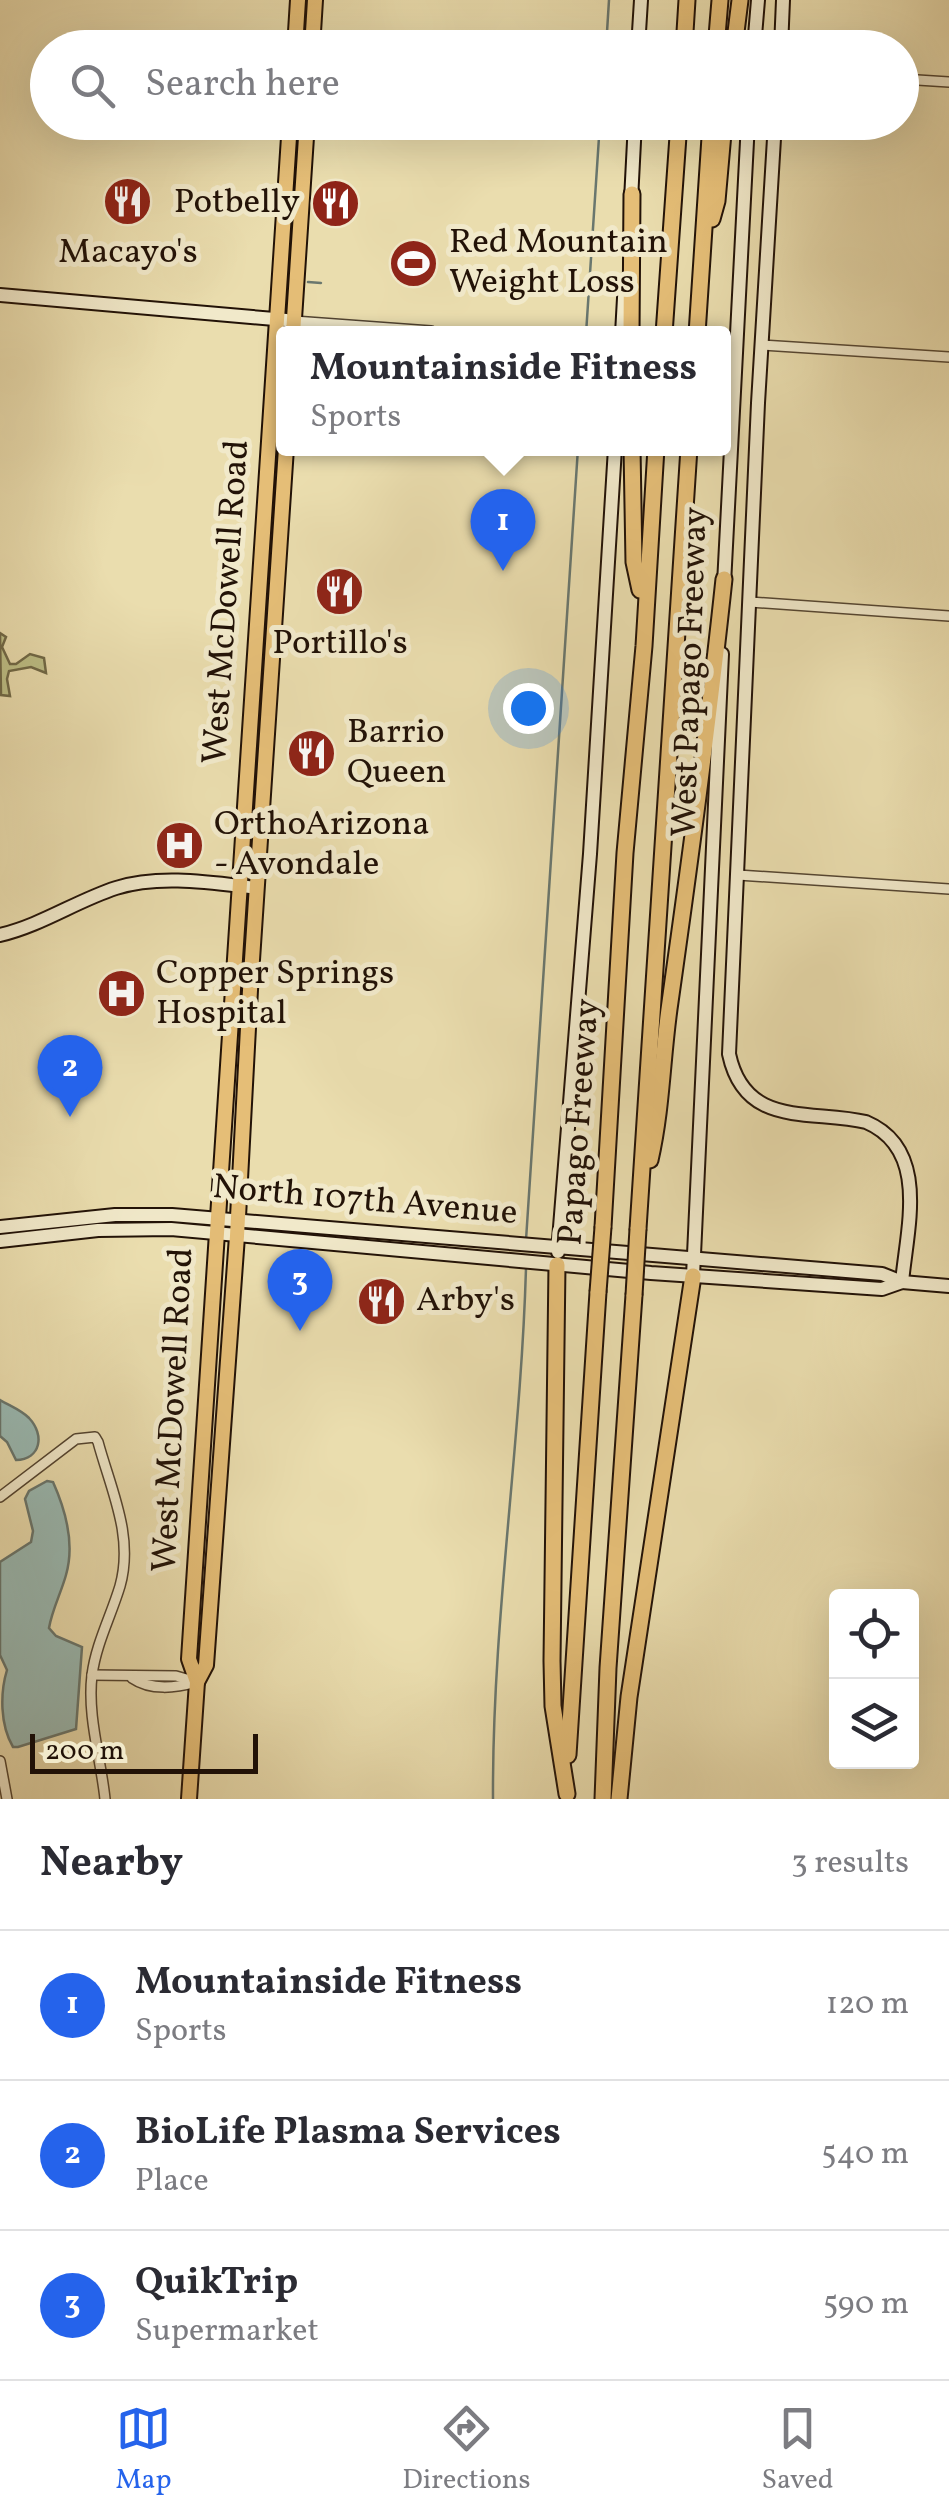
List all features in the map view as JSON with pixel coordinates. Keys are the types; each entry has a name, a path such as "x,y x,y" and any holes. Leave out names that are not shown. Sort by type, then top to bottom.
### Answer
{"highway":[{"path":"685,30 687,0"},
{"path":"718,30 720,0"},
{"path":"736,30 740,0"},
{"path":"665,326 677,140"},
{"path":"697,326 710,140"},
{"path":"702,252 717,201 722,140"},
{"path":"631,326 632,194"},
{"path":"632,456 634,562 645,609"},
{"name":"Papago Freeway","path":"567,1796 626,853 655,456"},
{"name":"Papago Freeway","path":"602,1799 689,456"},
{"path":"640,1203 658,1123 665,1033 704,766 724,579"},
{"path":"557,1264 552,1676 567,1796"},
{"path":"619,1799 629,1697 693,1276"}],"main road":[{"path":"296,30 298,0"},
{"path":"313,30 315,0"},
{"path":"639,30 641,0"},
{"path":"756,30 758,0"},
{"path":"782,30 783,0"},
{"name":"West McDowell Road","path":"277,326 291,140"},
{"path":"295,140 304,160"},
{"path":"294,326 305,140"},
{"path":"623,326 634,140"},
{"name":"West Papago Freeway","path":"731,446 747,140"},
{"path":"774,140 730,1054 747,1092 763,1106 785,1114 866,1122 879,1127 898,1146 908,1168 910,1188 902,1282"},
{"path":"288,161 296,172 293,210 299,242"},
{"path":"0,294 277,320 292,326"},
{"name":"West McDowell Road","path":"197,1682 188,1659 276,335"},
{"name":"West McDowell Road","path":"188,1799 197,1682 206,1666 285,456"},
{"path":"557,1264 588,872 614,456"},
{"name":"West Papago Freeway","path":"693,1276 730,456"},
{"path":"0,935 32,927 90,898 130,884 180,882 258,888"},
{"name":"North 107th Avenue","path":"0,1227 115,1214 237,1228 384,1233 559,1246 882,1274 902,1282 949,1286"},
{"name":"North 107th Avenue","path":"0,1241 61,1233 215,1226"},
{"name":"North 107th Avenue","path":"237,1228 329,1244 693,1276 882,1288 902,1282"},
{"path":"329,1244 344,1239 377,1240 384,1233"},
{"path":"384,1249 395,1243 463,1246 469,1241"}],"street":[{"path":"919,79 949,82"},
{"path":"762,344 949,356"},
{"path":"750,602 949,616"},
{"path":"738,875 949,889"},
{"path":"0,1497 76,1439 95,1438 124,1532 120,1585 92,1675 105,1799"},
{"path":"92,1675 132,1678 142,1684 176,1688 197,1682"},
{"path":"0,1761 7,1799"}],"green space":[{"path":"0,633 6,637 2,647 10,664 30,654 44,658 46,673 31,667 9,671 10,696 1,695"}],"water":[{"path":"0,1400 26,1415 37,1432 38,1445 24,1459 16,1460 0,1436"},
{"path":"47,1481 53,1482 62,1504 70,1551 49,1628 56,1636 82,1647 76,1729 13,1747 2,1709 7,1670 0,1655 0,1562 31,1542 33,1531 25,1499 29,1491"}],"waterway":[{"path":"607,30 609,0"},
{"path":"587,326 599,140"},
{"path":"308,282 321,283"},
{"path":"526,1240 577,456"},
{"path":"493,1799 497,1666 526,1268"}],"place":[{"name":"Macayo's","path":"128,201"},
{"name":"Potbelly","path":"335,203"},
{"name":"Red Mountain Weight Loss","path":"414,263"},
{"name":"Mountainside Fitness","path":"503,571"},
{"name":"Portillo's","path":"340,592"},
{"name":"Barrio Queen","path":"312,753"},
{"name":"OrthoArizona - Avondale","path":"179,845"},
{"name":"Copper Springs Hospital","path":"121,994"},
{"name":"BioLife Plasma Services","path":"70,1117"},
{"name":"Arby's","path":"381,1301"},
{"name":"QuikTrip","path":"300,1331"}]}
